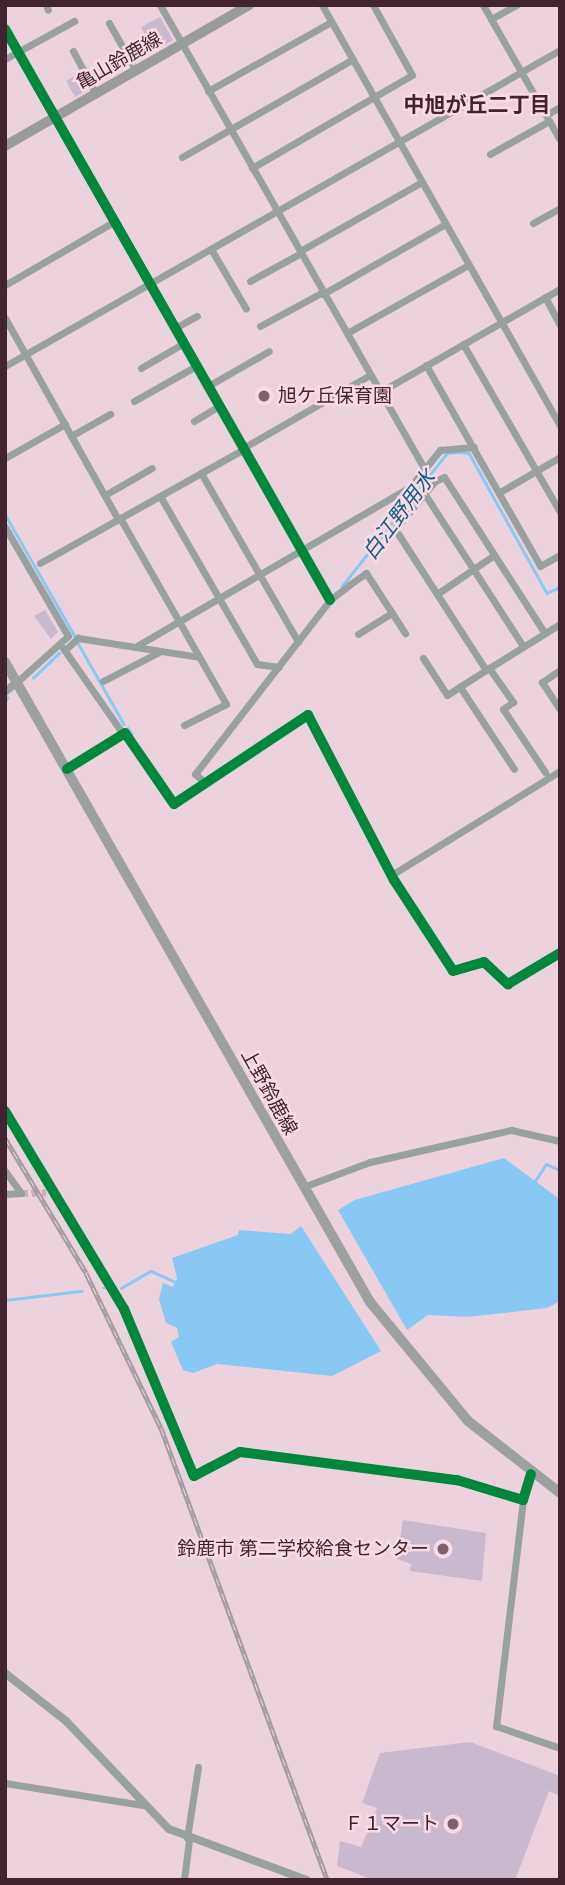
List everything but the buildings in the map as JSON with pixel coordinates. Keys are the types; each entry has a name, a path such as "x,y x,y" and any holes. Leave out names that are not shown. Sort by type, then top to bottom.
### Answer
{"main road":[{"name":"亀山鈴鹿線","path":"5,146 250,5"},
{"name":"上野鈴鹿線","path":"5,662 370,1302 413,1360 468,1421 531,1474 560,1493"}],"street":[{"path":"160,5 424,473 435,481"},
{"path":"322,5 560,425"},
{"path":"252,168 412,75 373,5"},
{"path":"483,5 560,140"},
{"path":"491,19 516,5"},
{"path":"5,59 74,21"},
{"path":"208,92 331,22"},
{"path":"109,23 136,71"},
{"path":"5,29 301,550 332,598"},
{"path":"5,366 560,50"},
{"path":"72,51 96,94"},
{"path":"182,157 353,59"},
{"path":"490,154 560,107"},
{"path":"250,281 422,182"},
{"path":"533,223 560,208"},
{"path":"5,285 115,221"},
{"path":"260,326 445,224"},
{"path":"211,248 246,309"},
{"path":"347,334 468,265"},
{"path":"380,392 560,289"},
{"path":"545,298 560,325"},
{"path":"175,328 197,316"},
{"path":"5,318 9,331 27,354 104,495 226,704 184,725"},
{"path":"141,368 184,343"},
{"path":"463,344 560,512"},
{"path":"208,386 270,351"},
{"path":"426,365 540,566 560,555"},
{"path":"134,401 197,366"},
{"path":"40,563 370,375"},
{"path":"194,421 219,407"},
{"path":"71,436 110,414"},
{"path":"5,457 65,424"},
{"path":"135,647 177,619 301,550 424,473 448,446 474,447"},
{"path":"500,492 560,457"},
{"path":"104,495 152,468"},
{"path":"201,473 298,642"},
{"path":"544,632 444,477 435,481 395,529 513,702 503,709 545,772"},
{"path":"424,493 523,646"},
{"path":"160,496 257,664 279,667"},
{"path":"5,527 68,636 62,647"},
{"path":"437,594 494,555"},
{"path":"206,783 195,774 332,598 349,585 366,573 405,633"},
{"path":"358,634 392,613"},
{"path":"423,658 447,695 560,624"},
{"path":"5,691 62,647 78,638 199,657"},
{"path":"62,647 170,804 308,715 393,874 456,973 484,962 508,984 560,953"},
{"path":"103,681 161,651"},
{"path":"560,670 542,682 560,710"},
{"path":"460,687 514,769"},
{"path":"67,769 122,734"},
{"path":"393,874 560,771"},
{"path":"5,1111 124,1309 194,1476 240,1452 457,1480 523,1500"},
{"path":"302,1187 370,1162 511,1129 560,1141"},
{"path":"5,1171 21,1194 5,1194"},
{"path":"531,1474 523,1500 496,1726 560,1748"},
{"path":"5,1672 66,1721 142,1805 188,1840 307,1880"},
{"path":"184,1880 198,1767"},
{"path":"5,1783 142,1805"}],"water":[{"path":"504,1158 558,1198 560,1301 547,1308 467,1317 428,1315 407,1330 338,1210 355,1200"},
{"path":"301,1226 381,1351 332,1376 217,1364 193,1373 183,1370 171,1342 179,1337 177,1328 166,1323 159,1299 163,1283 173,1287 177,1278 172,1258 238,1235 239,1230 291,1234"}],"waterway":[{"name":"白江野用水","path":"342,586 447,453 459,452 469,453 547,593 560,587"},
{"name":"白江野用水","path":"5,514 75,636"},
{"name":"白江野用水","path":"78,643 124,724"},
{"path":"33,678 59,653"},
{"name":"白江野用水","path":"128,728 132,734"},
{"path":"535,1181 546,1164 560,1170"},
{"path":"121,1288 151,1271 178,1283"},
{"path":"5,1300 81,1291"}],"tunnel":[{"path":"21,1193 46,1192"}],"railway":[{"path":"5,1138 86,1273 161,1428 327,1880"}],"cycle path":[{"path":"5,29 330,600"},
{"path":"67,769 125,733 174,804 308,715 394,880 453,971 484,962 508,984 560,953"},
{"path":"5,1111 124,1309 194,1476 240,1452 457,1480 523,1500 531,1474"}],"place":[{"name":"旭ケ丘保育園","path":"264,396"},
{"name":"鈴鹿市 第二学校給食センター","path":"443,1549"},
{"name":"Ｆ１マート","path":"453,1824"}],"district":[{"name":"中旭が丘二丁目","path":"477,105"}]}
